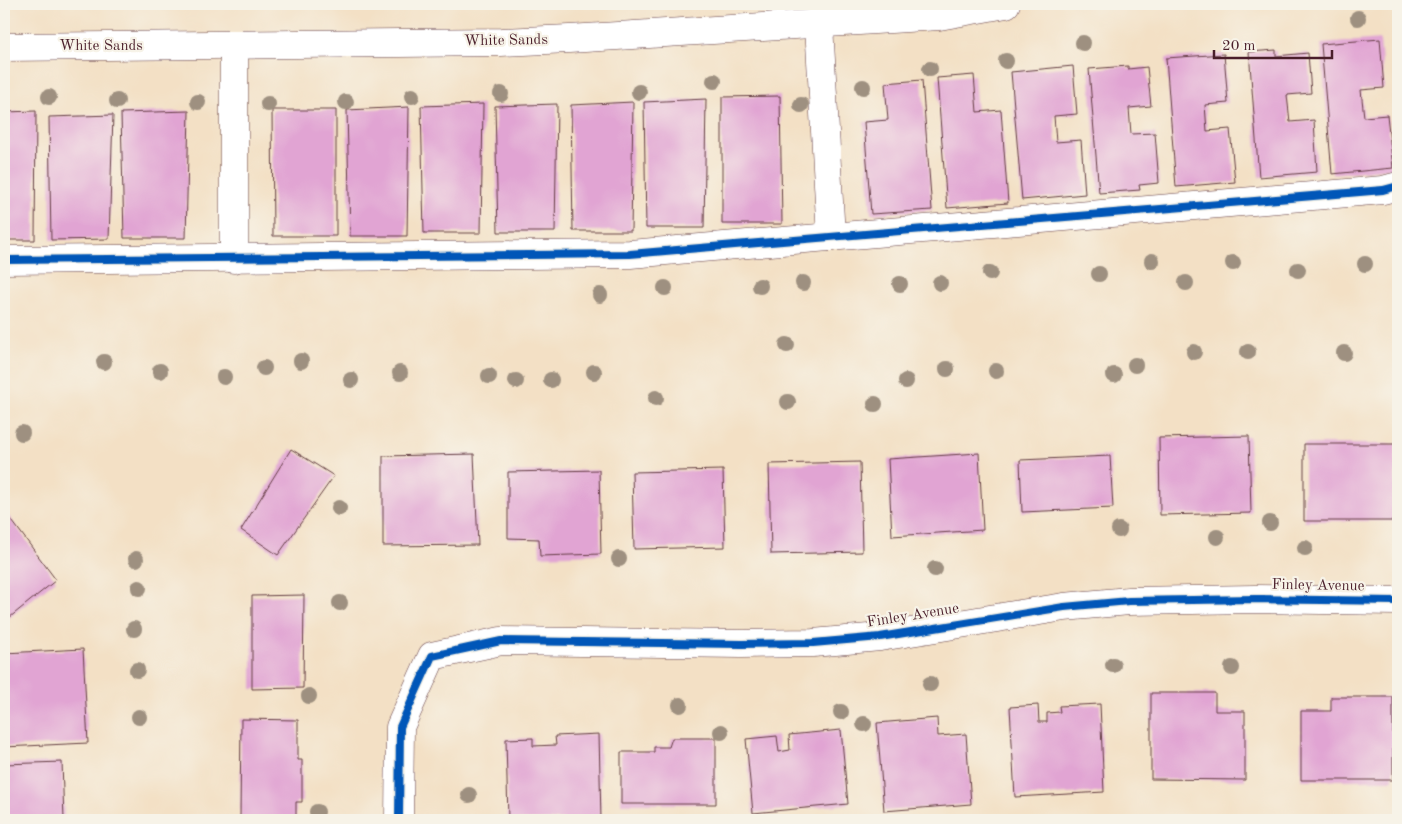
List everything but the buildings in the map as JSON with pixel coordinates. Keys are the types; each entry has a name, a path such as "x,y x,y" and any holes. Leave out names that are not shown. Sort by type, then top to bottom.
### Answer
{"street":[{"name":"White Sands","path":"4,46 559,40 939,16 1006,4"},
{"path":"819,25 832,237"},
{"path":"234,45 234,259"},
{"path":"4,260 630,254 1383,190 1398,186"},
{"name":"Finley Avenue","path":"399,820 400,727 432,656 501,641 742,644 813,642 880,636 1064,606 1129,600 1398,601"}],"cycle path":[{"path":"4,260 630,254 1383,190 1398,186"},
{"path":"399,820 400,727 432,656 501,641 813,643 880,637 1064,607 1129,601 1255,599 1398,601"}]}
